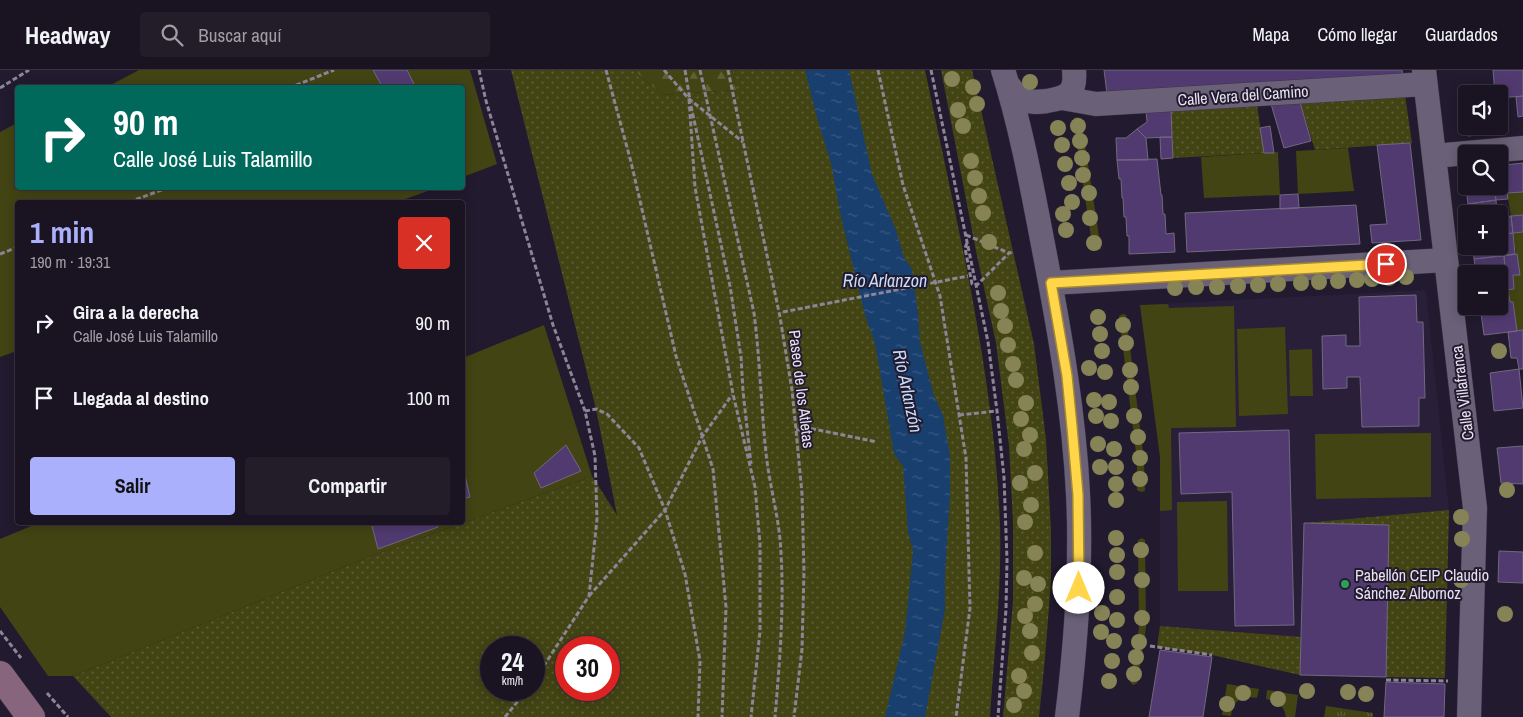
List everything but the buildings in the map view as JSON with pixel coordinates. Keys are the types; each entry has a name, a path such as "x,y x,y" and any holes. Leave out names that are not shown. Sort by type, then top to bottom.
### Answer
{"main road":[{"path":"0,675 31,717"}],"street":[{"path":"1020,133 1023,117 1033,106 1071,91 1075,82 1074,70"},
{"name":"Calle Vera del Camino","path":"1006,78 1019,97 1024,100 1096,104 1425,77"},
{"name":"Calle Villafranca","path":"1425,77 1475,508 1469,717"},
{"path":"1006,78 1020,133 1051,283 1067,376 1078,495 1079,588 1067,717"},
{"path":"1434,156 1523,148"},
{"path":"1051,283 1446,260"}],"path":[{"path":"0,88 29,70"},
{"path":"296,85 334,70"},
{"path":"479,70 486,100 553,325 585,411 595,456 597,519 589,596"},
{"path":"606,70 631,162 676,356 713,469 726,607 722,717"},
{"path":"664,70 689,99 743,142"},
{"path":"685,70 689,99 695,187 733,394 755,487"},
{"path":"700,70 754,313 758,344 766,453 780,538 782,579 782,631 775,717"},
{"name":"Paseo de los Atletas","path":"728,70 780,317 792,390 802,494 804,572 802,649 794,717"},
{"path":"878,70 903,186 940,296 966,458 970,608 956,717"},
{"path":"931,70 988,342 1004,478 1007,560 1006,609 998,717"},
{"path":"689,99 699,136 730,286 741,357 748,443 755,487 760,544 760,631 751,717"},
{"path":"134,200 162,190"},
{"path":"966,235 1008,253 1014,252"},
{"path":"967,243 964,248 969,275 972,284 976,285"},
{"path":"0,254 15,248"},
{"path":"976,285 1008,253"},
{"path":"782,312 969,275"},
{"path":"778,308 782,312"},
{"path":"780,317 782,312"},
{"path":"545,665 589,596 665,510 702,437 733,394"},
{"path":"585,411 596,409 607,414 639,448 665,510 685,574 700,660 698,717"},
{"path":"959,415 997,411"},
{"path":"796,430 813,429 877,442"},
{"path":"1150,646 1212,655"},
{"path":"1386,680 1453,682"},
{"path":"505,717 518,701"}],"shaded area":[{"path":"1426,290 1449,510 1304,523 1301,637 1160,626 1160,457 1140,305"}],"green space":[{"path":"139,70 470,70 497,164 465,176 465,85 111,85"},
{"path":"511,70 634,70 662,95 736,90 732,70 925,70 972,296 990,410 996,467 1000,525 1000,573 990,717 111,717 73,676 366,558 457,525 465,525 465,522 592,476 617,515 596,409"},
{"path":"634,70 732,70 736,90 662,95"},
{"path":"941,70 972,70 1034,344 1046,439 1051,530 1051,581 1039,717 1003,717 1013,601 1013,522 1009,446 996,343"},
{"path":"1405,95 1412,143 1315,150 1300,102"},
{"path":"1257,105 1264,153 1173,158 1171,110"},
{"path":"1076,117 1081,118 1101,249 1098,250 1093,250 1073,119"},
{"path":"15,124 15,190 430,190 403,200 15,200 15,352 0,357 0,132"},
{"path":"1348,148 1354,191 1298,194 1296,151"},
{"path":"1278,152 1280,195 1204,198 1201,157"},
{"path":"1523,192 1523,215 1511,216 1508,193"},
{"path":"1523,232 1523,330 1517,331 1513,302 1510,302 1508,290 1514,289 1513,275 1519,275 1513,233"},
{"path":"1168,304 1169,308 1234,306 1236,427 1171,428 1172,510 1160,511 1160,457 1140,305"},
{"path":"1126,315 1144,460 1145,491 1141,492 1137,490 1137,461 1119,316"},
{"path":"544,325 592,476 465,522 465,357"},
{"path":"1285,327 1288,414 1239,416 1237,329"},
{"path":"1312,349 1313,396 1290,396 1289,350"},
{"path":"1431,433 1431,497 1316,499 1315,434"},
{"path":"1227,501 1228,591 1178,591 1177,502"},
{"path":"1449,510 1445,678 1386,677 1389,525 1304,523"},
{"path":"34,525 457,525 366,558 73,676 48,676 0,607 0,539"},
{"path":"1142,538 1145,540 1146,628 1137,683 1133,685 1130,682 1139,628 1138,540"},
{"path":"1160,626 1301,637 1300,675 1212,655 1157,647"},
{"path":"1227,684 1259,689 1257,698 1239,700 1234,706 1231,716 1222,715"},
{"path":"1267,690 1298,695 1295,717 1286,717 1284,709 1279,704 1266,699"},
{"path":"1326,706 1373,713 1373,717 1324,717"}],"water":[{"name":"Río Arlanzon","path":"805,70 849,70 872,174 896,230 904,258 912,269 920,342 934,396 943,415 950,456 945,610 925,717 885,717 905,632 913,551 908,532 903,466 894,454 875,343 865,315 841,217 831,163"}],"place":[{"name":"Pabellón CEIP Claudio Sánchez Albornoz","path":"1345,584"}],"route":[{"path":"1079,588 1078,495 1072,427 1067,376 1051,283 1386,264"}],"water label":[{"name":"Río Arlanzón","path":"908,391"}]}
